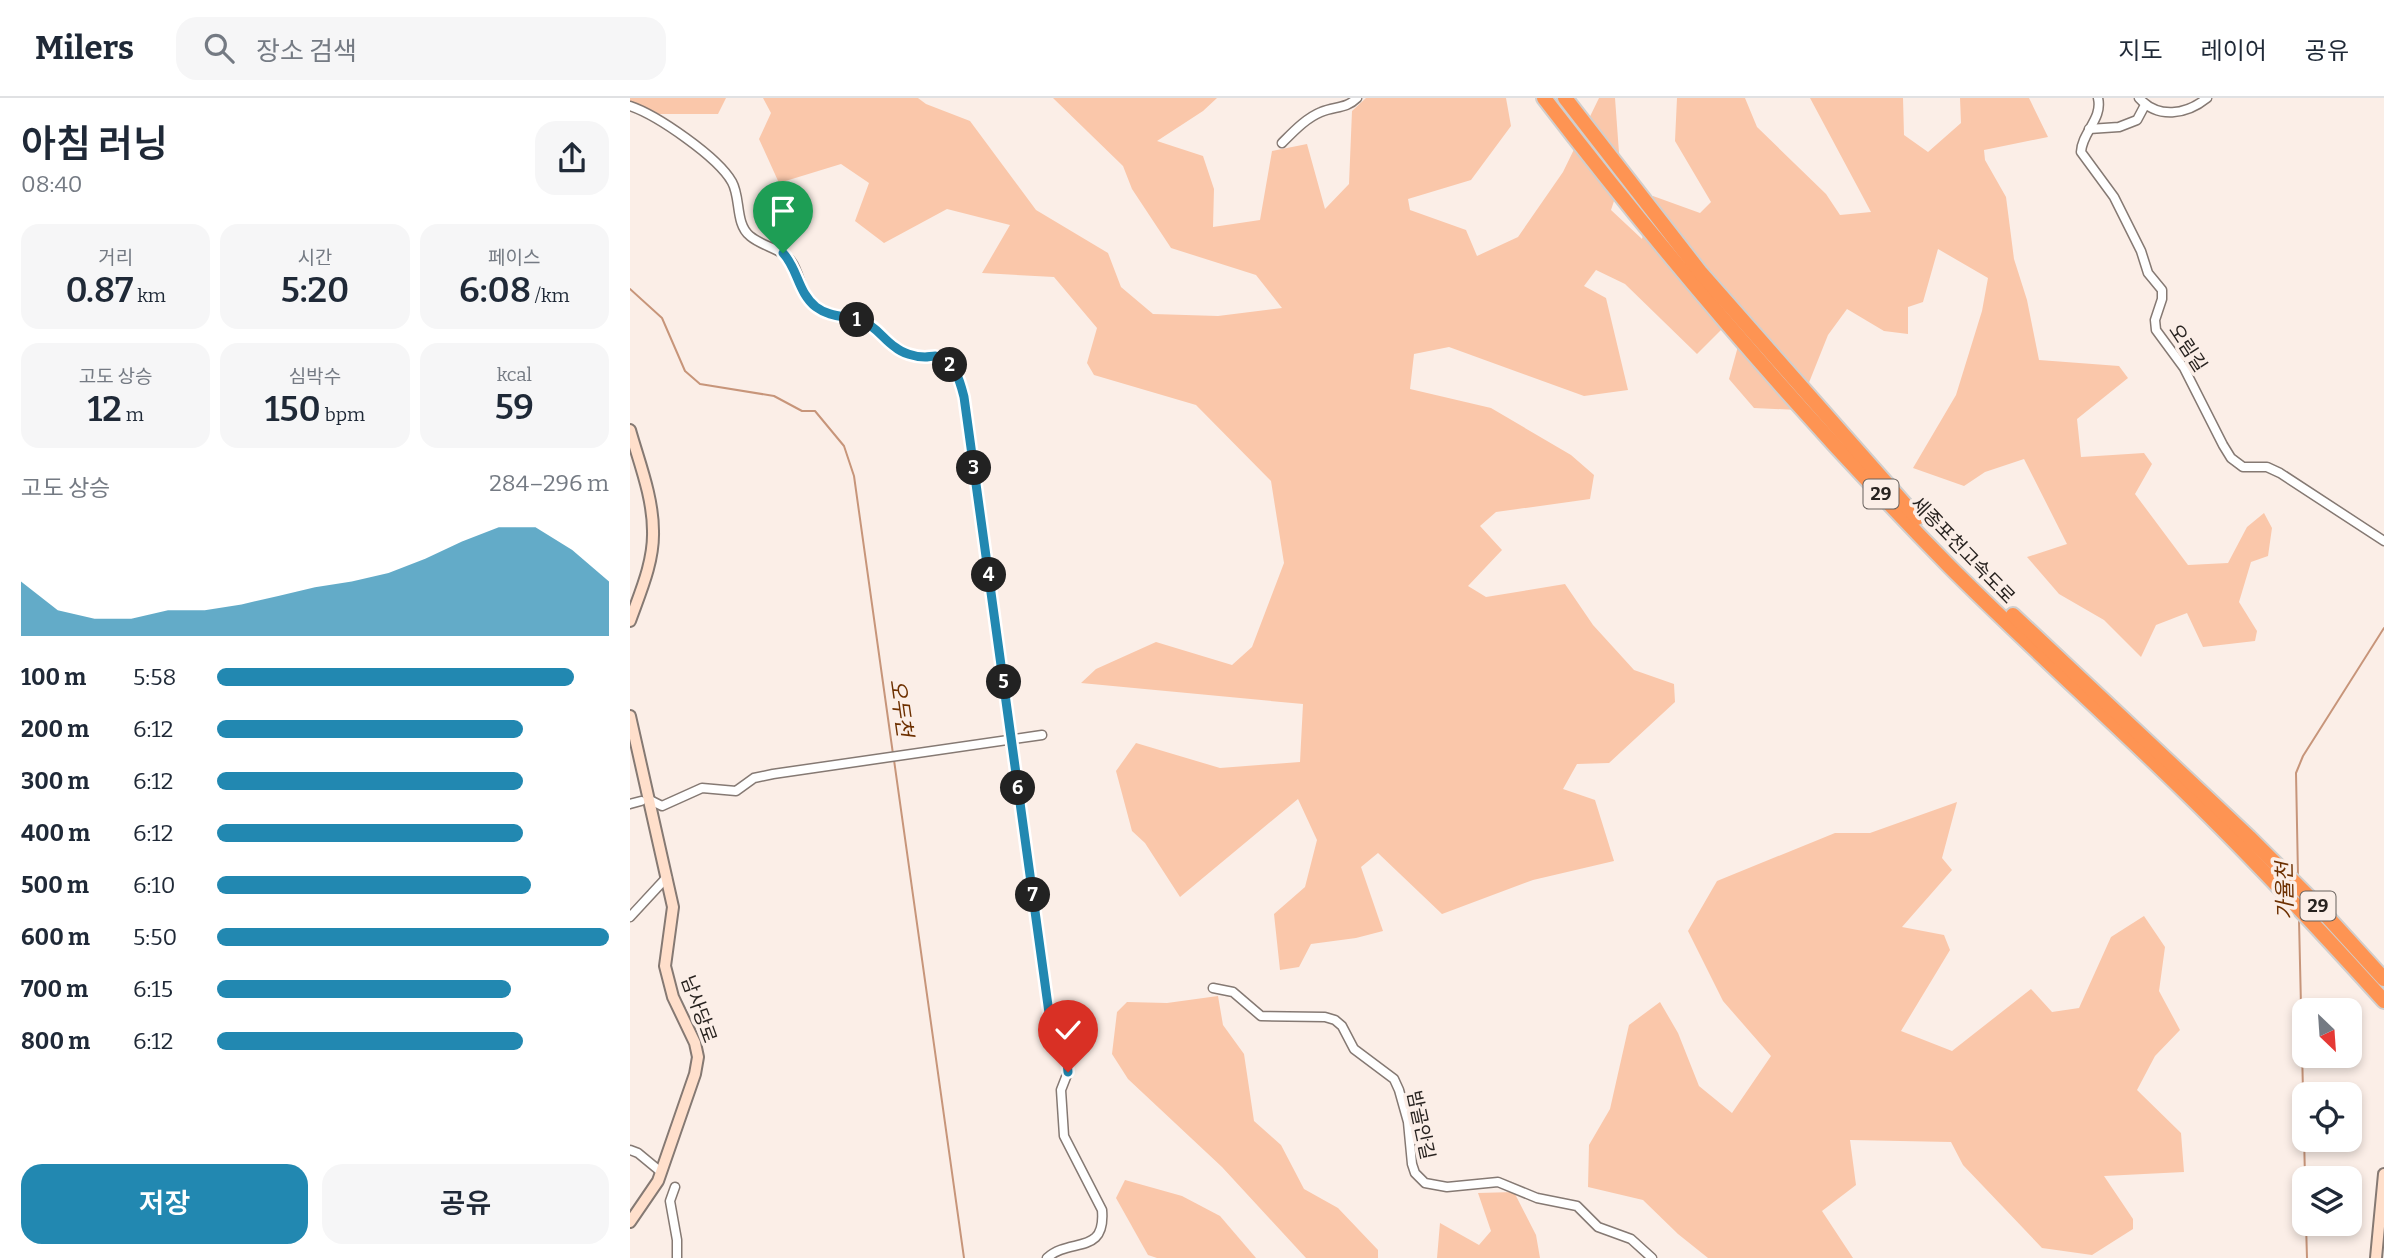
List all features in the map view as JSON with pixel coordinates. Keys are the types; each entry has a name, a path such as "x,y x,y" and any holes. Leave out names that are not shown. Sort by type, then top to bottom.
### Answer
{"highway":[{"name":"세종포천고속도로","path":"1545,98 1702,293 1817,426 1950,566 2192,799 2317,927 2384,1001"},
{"name":"세종포천고속도로","path":"1565,98 1702,273 1910,511 2021,624 2249,837 2313,901 2384,979"}],"street":[{"path":"1282,143 1297,128 1322,112 1346,107 1357,98"},
{"name":"오림길","path":"2098,98 2099,110 2081,145 2081,152 2114,197 2141,251 2148,273 2163,294 2155,320 2156,330 2184,368 2231,458 2243,467 2267,467 2280,473 2384,541"},
{"path":"2089,129 2119,127 2137,120 2142,102 2159,113 2191,108 2207,98"},
{"path":"630,106 703,150 722,169 732,182 741,224 750,236 783,253 793,263 800,288 814,306 827,314 864,321 894,347 922,358 935,356 948,363 959,375 1050,1020 1055,1042 1067,1062 1068,1072 1061,1090 1064,1136 1102,1210 1103,1222 1099,1235 1088,1243 1056,1251 1048,1257"},
{"path":"630,430 647,489 653,532 649,566 630,621"},
{"name":"남사당로","path":"630,716 645,800 673,907 665,966 673,997 695,1043 698,1057 695,1074 661,1172 630,1222"},
{"path":"630,804 645,800 662,806 702,788 736,791 754,778 1042,735"},
{"path":"630,917 667,877"},
{"name":"밤골안길","path":"1213,988 1233,992 1254,1012 1268,1018 1325,1017 1342,1026 1354,1049 1394,1079 1408,1122 1412,1164 1415,1173 1426,1183 1447,1187 1498,1182 1537,1198 1577,1206 1598,1227 1631,1239 1651,1258"},
{"path":"630,1150 638,1153 661,1172"},
{"path":"2376,1258 2384,1174"},
{"path":"675,1188 670,1201 677,1240 677,1258"}],"shaded area":[{"path":"630,98 726,98 718,114 659,114 630,104"},
{"path":"763,98 918,98 926,104 970,121 1036,210 1108,253 1121,287 1153,314 1218,316 1282,308 1256,275 1171,248 1132,189 1123,166 1053,98 1217,98 1203,111 1157,141 1203,156 1214,189 1213,227 1260,220 1272,151 1307,144 1325,209 1349,184 1352,111 1366,98 1506,98 1511,126 1471,180 1408,199 1410,210 1466,230 1477,256 1518,237 1563,172 1599,98 1615,98 1621,180 1611,210 1642,239 1653,196 1700,213 1711,202 1675,141 1677,98 1745,98 1757,127 1826,194 1840,215 1871,212 1810,98 1903,98 1904,135 1928,152 1961,123 1960,98 2029,98 2048,137 1984,150 1985,160 2006,197 2014,259 2027,300 2039,360 2119,366 2128,378 2077,419 2081,457 2144,453 2152,464 2135,494 2188,565 2228,563 2247,527 2264,513 2272,528 2268,556 2251,562 2239,602 2257,631 2255,641 2203,647 2187,613 2156,625 2141,657 2104,620 2059,594 2027,557 2067,544 2024,459 1985,472 1964,486 1913,468 1956,395 1982,311 1988,278 1938,249 1923,302 1908,307 1908,334 1884,331 1847,309 1828,335 1798,410 1754,408 1729,379 1740,339 1739,312 1697,354 1625,284 1596,270 1584,286 1606,298 1628,390 1584,396 1449,347 1414,354 1410,389 1491,408 1571,455 1594,475 1590,499 1496,512 1480,526 1502,550 1468,586 1486,597 1565,584 1593,625 1634,670 1674,684 1675,702 1609,763 1577,764 1563,789 1595,800 1614,861 1533,880 1442,914 1378,853 1361,867 1383,931 1311,944 1299,967 1280,970 1274,914 1305,887 1317,840 1298,799 1180,897 1145,843 1132,831 1116,771 1136,743 1220,768 1300,762 1303,704 1081,683 1096,669 1156,642 1232,665 1252,647 1284,563 1271,481 1196,405 1094,375 1087,363 1097,328 1054,277 982,273 1010,225 947,209 884,243 855,221 869,183 841,164 779,183 759,139 771,113"},
{"path":"1957,802 1942,858 1952,870 1902,927 1944,935 1950,950 1901,1031 1952,1051 2031,989 2052,1012 2079,1008 2111,937 2144,916 2165,947 2159,991 2180,1030 2155,1056 2137,1090 2181,1133 2184,1172 2104,1176 2133,1219 2133,1229 2092,1255 2042,1248 1963,1165 1951,1142 1850,1140 1856,1185 1822,1211 1853,1258 1708,1258 1643,1200 1588,1187 1589,1145 1610,1109 1629,1025 1660,1002 1678,1033 1699,1086 1732,1113 1771,1056 1723,1001 1688,931 1717,881 1835,833 1870,833"},
{"path":"1218,996 1223,1025 1244,1054 1254,1121 1281,1145 1304,1189 1338,1208 1378,1250 1378,1258 1306,1258 1222,1167 1128,1079 1112,1054 1117,1012 1127,1002 1167,1003"},
{"path":"1125,1180 1182,1196 1220,1216 1256,1258 1157,1258 1148,1255 1116,1198"},
{"path":"1514,1192 1536,1235 1540,1258 1437,1258 1440,1223 1479,1245 1491,1231 1478,1193"}],"waterway":[{"name":"오두천","path":"630,289 662,318 685,371 700,384 774,396 802,411 815,411 844,446 854,476 893,754"},
{"name":"가율천","path":"2298,876 2296,773 2303,756 2384,628"},
{"name":"오두천","path":"894,760 964,1258"},
{"name":"가율천","path":"2299,920 2305,1166"},
{"name":"가율천","path":"2306,1236 2307,1258"}],"route":[{"path":"783,253 793,263 800,288 814,306 827,314 864,321 894,347 922,358 935,356 948,363 959,375 1050,1020 1055,1042 1067,1062 1068,1072"}]}
